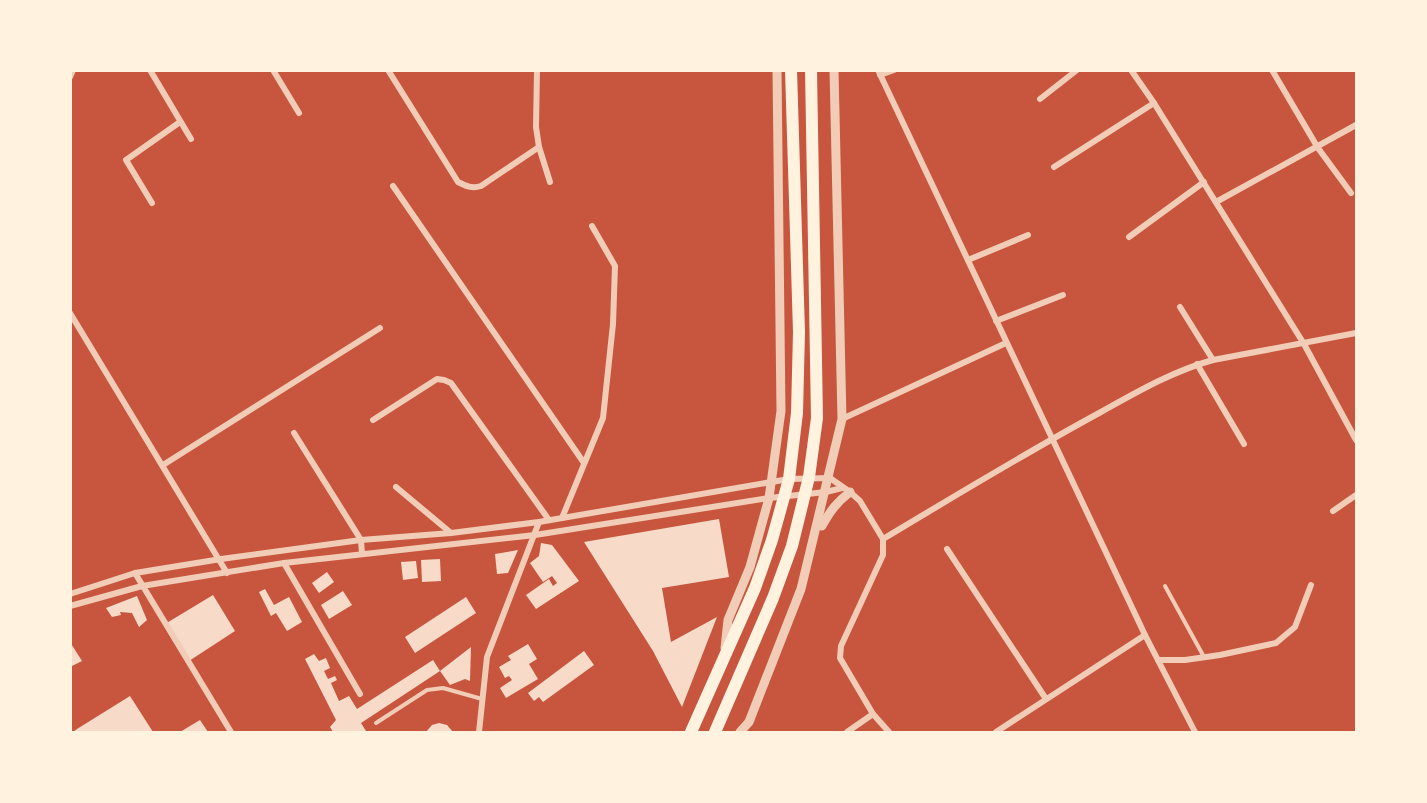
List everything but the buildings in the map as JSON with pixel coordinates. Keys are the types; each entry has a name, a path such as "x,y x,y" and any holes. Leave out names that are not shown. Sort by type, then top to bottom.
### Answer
{"main road":[{"path":"691,732 755,588 772,540 789,479 797,413 799,332 791,70"},
{"path":"715,732 773,598 792,546 809,477 817,418 811,70"}],"street":[{"path":"70,77 73,70"},
{"path":"150,70 191,139"},
{"path":"273,70 299,113"},
{"path":"388,70 458,182 468,187 481,186 539,147"},
{"path":"537,70 536,128 539,147 550,182"},
{"path":"723,662 728,620 750,567 769,498 781,411 777,70"},
{"path":"740,732 748,722 801,589 830,478 842,419 834,70"},
{"path":"894,70 879,73 1145,635 1195,732"},
{"path":"1040,99 1077,70"},
{"path":"1131,70 1204,182 1304,344 1356,440"},
{"path":"1272,70 1318,148 1351,193"},
{"path":"1054,167 1154,103"},
{"path":"152,202 126,160 180,122"},
{"path":"1216,202 1318,148 1356,125"},
{"path":"1129,237 1204,182"},
{"path":"393,186 584,463"},
{"path":"562,518 603,418 613,324 615,266 592,226"},
{"path":"968,260 1028,235"},
{"path":"996,321 1063,295"},
{"path":"1180,307 1213,360"},
{"path":"70,313 221,559 227,573"},
{"path":"163,465 380,328"},
{"path":"883,539 1052,438 1161,379 1213,360 1356,333"},
{"path":"842,419 1006,343"},
{"path":"1197,364 1244,444"},
{"path":"373,420 437,379 451,383 549,520"},
{"path":"294,433 361,540 362,554"},
{"path":"70,594 135,573 221,559 361,540 451,533 539,522 789,479 830,478 860,501 883,539 883,555 841,646 840,658 873,714 889,732"},
{"path":"396,487 451,533"},
{"path":"70,606 142,585 284,563 535,535 769,498 846,490"},
{"path":"814,541 829,511 846,490"},
{"path":"1333,511 1356,495"},
{"path":"479,732 487,657 539,522"},
{"path":"947,549 1046,699"},
{"path":"284,563 360,694"},
{"path":"135,573 231,732"},
{"path":"1158,660 1185,660 1276,643 1295,627 1311,585"},
{"path":"999,732 1145,635"},
{"path":"847,732 873,714"}],"lane":[{"path":"1165,586 1204,657"},
{"path":"376,723 428,690 443,688 482,699"}]}
